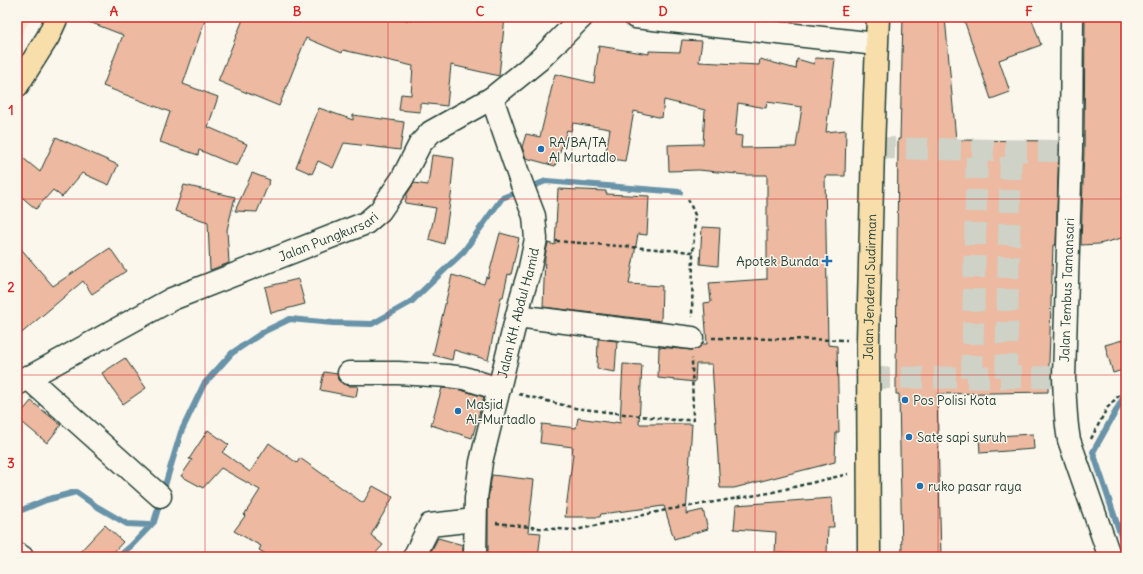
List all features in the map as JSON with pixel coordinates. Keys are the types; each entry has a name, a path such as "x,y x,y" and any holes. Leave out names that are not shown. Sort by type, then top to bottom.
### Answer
{"main road":[{"path":"17,86 48,37 57,17"},
{"name":"Jalan Jenderal Sudirman","path":"869,557 868,340 878,17"}],"street":[{"name":"Jalan Pungkursari","path":"22,380 172,299 366,223 380,211 402,179 420,144 431,132 492,98 539,60 582,17"},
{"path":"635,17 876,44"},
{"name":"Jalan Tembus Tamansari","path":"1072,17 1071,150 1064,377 1065,410 1069,440 1109,557"},
{"name":"Jalan KH. Abdul Hamid","path":"475,557 476,498 481,462 536,239 534,216 531,206 521,182 492,98"},
{"path":"517,316 692,338"},
{"path":"349,373 398,373 448,376 464,378 499,390"},
{"path":"22,380 160,496"},
{"path":"414,557 430,525 475,520"},
{"path":"17,554 22,557"}],"path":[{"path":"499,390 575,408 674,420 693,420 692,338 695,215 688,199"},
{"path":"536,239 693,252"},
{"path":"692,338 868,340"},
{"path":"1090,446 1091,439 1107,408 1126,388"},
{"path":"475,520 539,528 576,530 666,510 769,493 869,469"}],"shaded area":[{"path":"17,17 31,17 17,43"}],"building":[{"path":"79,17 206,17 183,84 218,97 208,127 247,144 237,166 199,150 198,155 160,142 170,112 103,86 123,35"},
{"path":"244,17 400,17 400,20 449,20 449,17 505,17 499,76 451,65 447,106 420,103 420,112 399,110 401,94 411,95 413,66 343,50 342,53 306,38 279,106 218,81"},
{"path":"903,17 945,17 956,140 1059,141 1056,245 1053,245 1048,392 937,394 941,557 902,557 899,394 896,394 896,377 898,139 900,139"},
{"path":"963,17 1031,17 1041,45 999,60 1010,92 991,99"},
{"path":"1085,17 1126,17 1126,237 1099,244 1081,245 1084,150"},
{"path":"682,40 702,41 699,62 759,65 760,59 796,69 797,59 814,64 815,58 835,59 826,132 846,130 845,176 825,176 828,345 837,346 839,432 836,432 835,462 734,488 720,488 712,364 696,364 695,382 658,378 659,347 691,350 697,349 703,344 707,344 704,303 711,302 709,283 767,279 767,175 746,175 699,170 669,171 668,145 703,144 705,110 664,100 662,118 634,111 625,161 605,158 610,129 573,123 571,131 567,130 555,166 526,158 522,147 526,134 540,137 555,74 594,83 599,46 649,54 649,51 680,52","holes":["767,102 802,107 796,147 741,148 742,136 735,135 738,103 766,108"]},
{"path":"319,108 353,120 353,115 404,122 400,150 344,143 333,168 318,161 312,174 296,167"},
{"path":"56,137 118,165 109,185 82,173 62,197 53,190 36,209 17,193 17,153 40,172"},
{"path":"432,155 454,158 452,189 444,244 429,239 436,208 405,203 407,194 414,183 428,185"},
{"path":"252,173 270,180 257,212 235,211"},
{"path":"184,185 235,197 227,230 229,263 210,270 208,222 175,211"},
{"path":"558,189 606,191 606,194 649,196 647,235 638,234 629,284 662,286 661,321 543,307 545,256 548,243 555,245"},
{"path":"702,227 720,228 718,266 700,264"},
{"path":"500,233 519,238 511,275 508,274 503,297 501,297 488,360 454,350 452,360 433,355 452,275 484,284 486,277 488,278"},
{"path":"17,244 53,286 110,248 126,271 92,294 83,281 17,337"},
{"path":"298,279 305,304 271,313 265,287"},
{"path":"598,339 617,341 615,372 597,369"},
{"path":"1126,339 1126,369 1113,373 1105,345"},
{"path":"125,358 146,388 123,404 102,373"},
{"path":"623,364 642,365 639,424 692,424 686,514 703,510 708,529 674,539 664,506 601,514 600,517 565,517 573,447 540,443 542,424 576,428 578,418 620,423"},
{"path":"324,372 337,374 338,380 343,384 358,386 356,397 320,390"},
{"name":"Masjid Al-Murtadlo","path":"442,388 461,390 484,397 472,438 431,425"},
{"path":"31,401 61,425 47,443 17,418"},
{"path":"208,430 229,445 222,452 250,472 269,443 297,463 300,458 363,503 373,486 393,497 371,535 383,545 372,557 271,557 259,550 261,546 234,531 245,516 244,515 260,490 221,468 203,488 181,476 192,460 189,459"},
{"path":"1033,434 1034,449 980,453 979,437"},
{"path":"492,475 534,480 528,532 541,533 538,557 488,557 488,499"},
{"path":"832,498 834,527 828,527 827,554 775,553 776,532 734,529 736,505"},
{"path":"105,525 123,542 109,557 75,557"},
{"path":"438,538 463,545 463,557 428,557"}],"waterway":[{"path":"118,557 154,522 181,432 204,384 232,353 265,331 290,319 333,323 372,324 411,302 464,251 502,198 546,181 680,192"},
{"path":"1126,393 1093,452 1126,551"},
{"path":"17,512 46,500 76,492 96,506 127,524 150,525"}],"tunnel":[{"path":"873,148 1071,150"},
{"path":"972,377 977,150"},
{"path":"1006,377 1011,150"},
{"path":"868,378 1064,377"}],"place":[{"name":"RA/BA/TA Al Murtadlo","path":"541,149"},
{"name":"Apotek Bunda","path":"827,261"},
{"name":"Pos Polisi Kota","path":"905,400"},
{"name":"Masjid Al-Murtadlo","path":"458,411"},
{"name":"Sate sapi suruh","path":"909,437"},
{"name":"ruko pasar raya","path":"920,486"}]}
